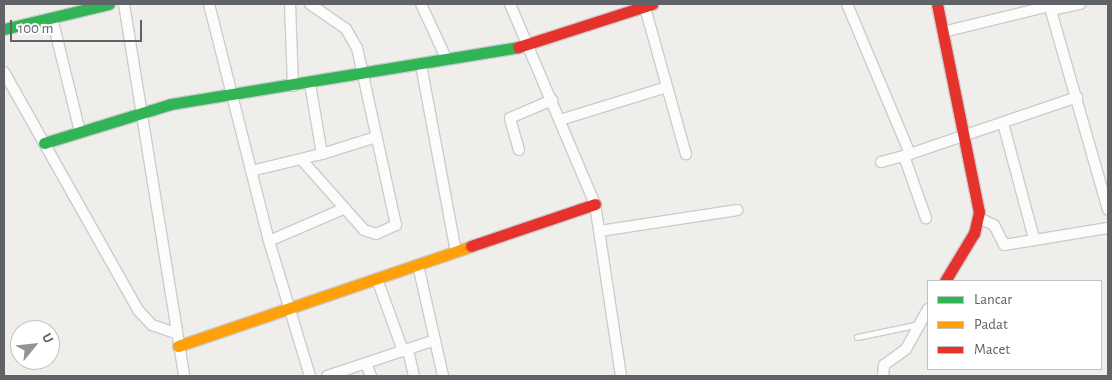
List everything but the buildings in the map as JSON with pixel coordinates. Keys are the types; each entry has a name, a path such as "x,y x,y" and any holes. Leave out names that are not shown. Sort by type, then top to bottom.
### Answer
{"street":[{"path":"124,4 175,333 184,376"},
{"path":"210,4 269,241 310,376"},
{"path":"290,4 293,86"},
{"path":"301,159 343,209 370,233 396,225 357,48 346,29 310,4"},
{"path":"422,4 446,60"},
{"path":"510,4 595,204 621,376"},
{"path":"847,4 907,155 926,218"},
{"path":"937,4 979,218 946,280"},
{"path":"943,32 1050,6 1080,4"},
{"path":"4,29 105,5"},
{"path":"44,143 140,111 310,84 362,73 527,46 646,5 686,154"},
{"path":"1050,6 1108,210"},
{"path":"52,18 80,132"},
{"path":"421,64 456,252"},
{"path":"4,72 138,310 152,325 175,333"},
{"path":"310,84 322,154"},
{"path":"560,120 667,87"},
{"path":"881,162 962,137 1076,97"},
{"path":"519,150 510,118 552,100"},
{"path":"1003,123 1034,239"},
{"path":"251,171 322,154 376,138"},
{"path":"178,346 377,280 595,204"},
{"path":"269,241 343,209"},
{"path":"600,231 737,210"},
{"path":"979,218 993,224 1004,245 1108,228"},
{"path":"418,265 444,376"},
{"path":"377,280 414,376"},
{"path":"883,376 884,365 906,348 927,312"},
{"path":"328,376 435,340"},
{"path":"366,364 371,376"}],"lane":[{"path":"857,337 920,324"}],"traffic: fast":[{"path":"4,29 109,4"},
{"path":"44,143 171,104 518,47"}],"traffic: slow":[{"path":"178,346 471,246"}],"traffic: jam":[{"path":"518,47 652,4"},
{"path":"937,4 979,212 974,233 946,280"},
{"path":"471,246 595,204"}]}
